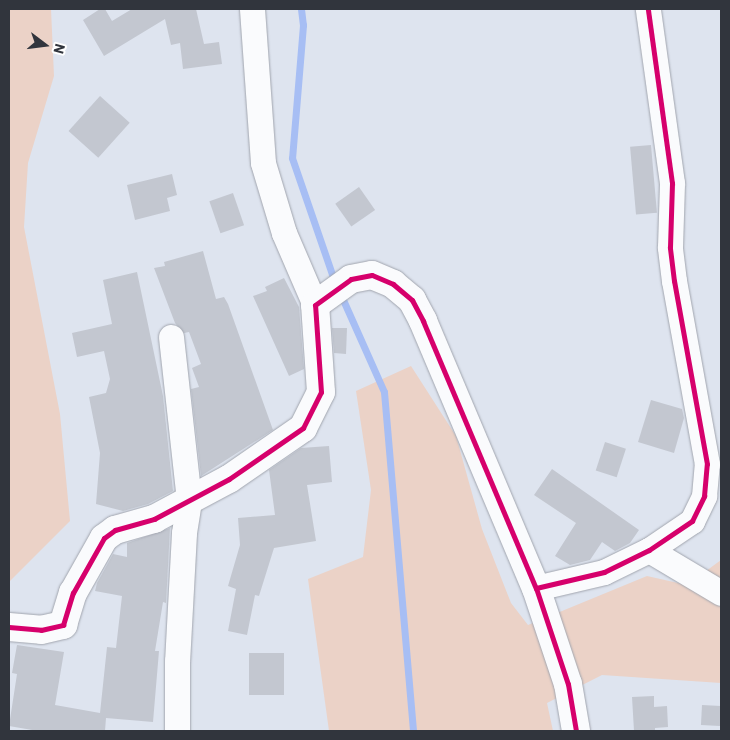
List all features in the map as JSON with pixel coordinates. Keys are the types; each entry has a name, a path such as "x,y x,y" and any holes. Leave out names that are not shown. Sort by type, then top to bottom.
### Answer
{"street":[{"path":"9,627 40,630 63,625 73,593 104,538 128,525 154,519 189,501 274,450 303,428 321,392 321,301 284,234 263,163 252,9"},
{"path":"648,9 672,183 670,247 674,281 707,464 704,496 692,521"},
{"path":"321,301 351,279 372,275 393,284 412,300 536,588 568,684 576,731"},
{"path":"171,337 189,501 184,533 177,731"},
{"path":"536,588 604,572 649,550 721,503"},
{"path":"649,550 721,593"}],"shaded area":[{"path":"9,9 51,9 54,76 28,163 24,227 60,414 70,521 9,582"},
{"path":"411,366 456,436 482,529 511,603 528,625 647,576 687,585 721,560 721,683 602,675 547,703 553,731 329,731 308,579 363,557 371,490 356,391"}],"building":[{"path":"100,9 105,9 112,21 132,9 196,9 204,44 219,42 222,64 183,69 180,43 171,45 165,19 104,56 83,20"},
{"path":"100,96 130,123 98,158 69,131"},
{"path":"651,145 657,213 636,215 630,147"},
{"path":"172,174 177,195 167,198 170,211 135,220 127,185"},
{"path":"359,187 375,210 351,227 335,204"},
{"path":"233,193 244,225 220,233 209,201"},
{"path":"203,251 216,299 224,297 228,304 273,430 201,476 191,389 199,387 192,368 201,364 189,332 184,333 175,323 154,268 165,266 164,262"},
{"path":"137,272 163,396 173,491 148,504 123,511 96,504 100,453 89,397 106,393 110,379 104,351 77,357 72,333 112,324 103,280"},
{"path":"284,278 299,307 304,369 289,376 253,296 267,291 265,287"},
{"path":"332,328 347,328 346,354 334,353"},
{"path":"651,400 682,409 684,418 674,453 638,442"},
{"path":"605,442 626,449 617,477 596,471"},
{"path":"329,446 332,482 307,485 316,541 274,548 259,596 255,595 247,635 228,631 236,589 228,586 240,545 238,518 275,515 269,470 301,448"},
{"path":"552,469 639,530 630,543 615,551 602,542 590,560 570,565 555,556 576,523 534,495"},
{"path":"170,528 166,603 163,602 155,651 159,651 153,722 106,718 105,731 38,731 9,726 17,674 12,673 17,645 64,652 55,705 100,713 107,647 116,648 122,596 95,591 97,583 113,554 127,557 127,543"},
{"path":"249,653 284,653 284,695 249,695"},
{"path":"654,696 654,707 667,706 668,727 655,728 655,731 634,731 632,697"},
{"path":"702,705 721,706 720,726 701,725"}],"waterway":[{"path":"301,9 303,25 292,158 335,283"},
{"path":"340,293 384,392 413,731"}],"cycle path":[{"path":"536,588 604,572 649,550 692,521 704,496 707,464 674,281 670,247 672,183 648,9"},
{"path":"9,627 41,630 63,625 73,593 104,538 115,530 154,519 229,479 303,428 321,392 315,305 351,279 372,275 393,284 412,300 423,321 536,588 568,684 576,731"}]}
